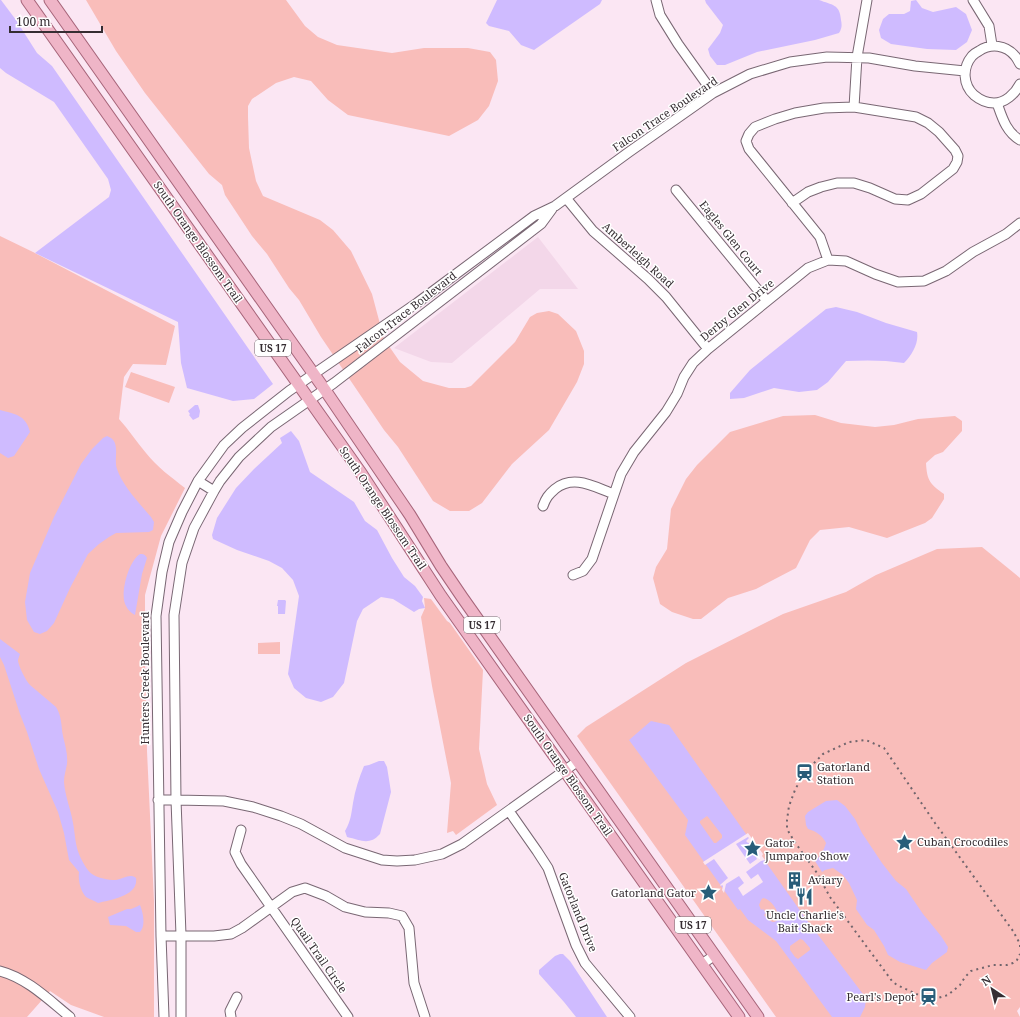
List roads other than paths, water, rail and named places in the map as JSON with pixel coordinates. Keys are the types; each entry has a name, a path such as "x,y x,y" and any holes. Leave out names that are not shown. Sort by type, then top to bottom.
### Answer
{"main road":[{"name":"South Orange Blossom Trail","path":"27,0 310,400 441,596 739,1017"},
{"name":"South Orange Blossom Trail","path":"50,0 325,390 410,515 462,597 758,1017"}],"street":[{"path":"656,0 660,15 678,44 713,93"},
{"path":"854,107 857,57 867,0"},
{"path":"973,0 989,26 992,46"},
{"path":"1020,64 1015,56 1007,49 1000,46 992,46 984,48 972,55 964,71 970,91 979,99 987,102 997,103 1009,98 1017,90 1020,84"},
{"name":"Falcon Trace Boulevard","path":"314,375 417,303 534,216 566,198 713,93 750,74 790,62 827,57 869,58 915,66 964,71"},
{"path":"997,103 1005,125 1015,137 1020,140"},
{"path":"792,203 808,192 837,183 854,183 895,199 908,200 921,194 953,169 957,162 958,156 955,150 939,132 928,123 916,117 854,107 824,108 796,112 755,128 749,134 746,141 749,149 792,203 820,237 828,260"},
{"name":"Eagles Glen Court","path":"676,190 767,301"},
{"name":"Amberleigh Road","path":"566,198 591,233 648,279 666,297 708,348"},
{"name":"Falcon Trace Boulevard","path":"325,390 540,224 554,206"},
{"name":"Derby Glen Drive","path":"573,575 583,571 592,559 621,474 634,452 666,412 677,394 684,377 693,364 708,348 808,268 828,260 846,261 898,282 924,281 946,271 973,252 1006,234 1020,224"},
{"name":"Hunters Creek Boulevard","path":"164,1017 158,800 156,616 162,572 169,542 198,480 224,445 262,411 314,375"},
{"path":"181,1017 181,935 176,800 174,615 182,563 194,528 214,491 239,457 271,427 325,390"},
{"path":"198,480 214,491"},
{"path":"542,506 547,496 559,486 566,483 582,483 614,494"},
{"path":"158,800 224,801 253,807 301,824 345,848 382,860 397,862 442,854 462,844 578,762"},
{"name":"Gatorland Drive","path":"509,811 548,868 576,945 585,963 630,1017"},
{"name":"Quail Trail Circle","path":"241,830 235,852 240,864 348,1017"},
{"path":"161,936 214,936 231,934 242,928 292,892 305,888 326,896 345,907 365,912 402,916 409,928 414,984 425,1017"},
{"path":"702,964 715,956"},
{"path":"0,971 9,973 34,988 70,1017"},
{"path":"231,1017 230,1011 237,997"}],"railway":[{"path":"1020,947 1020,944 1013,931 935,823 884,748 866,740 849,742 823,754 804,773 789,806 787,829 817,873 830,897 892,981 897,985 923,997 938,998 948,995 960,985 971,971 993,965 1007,965 1013,963 1017,960 1020,954"}],"place":[{"name":"Gatorland Station","path":"804,773"},
{"name":"Cuban Crocodiles","path":"904,842"},
{"name":"Gator Jumparoo Show","path":"752,849"},
{"name":"Aviary","path":"795,880"},
{"name":"Gatorland Gator","path":"709,893"},
{"name":"Uncle Charlie's Bait Shack","path":"805,897"},
{"name":"Pearl's Depot","path":"928,997"}]}
